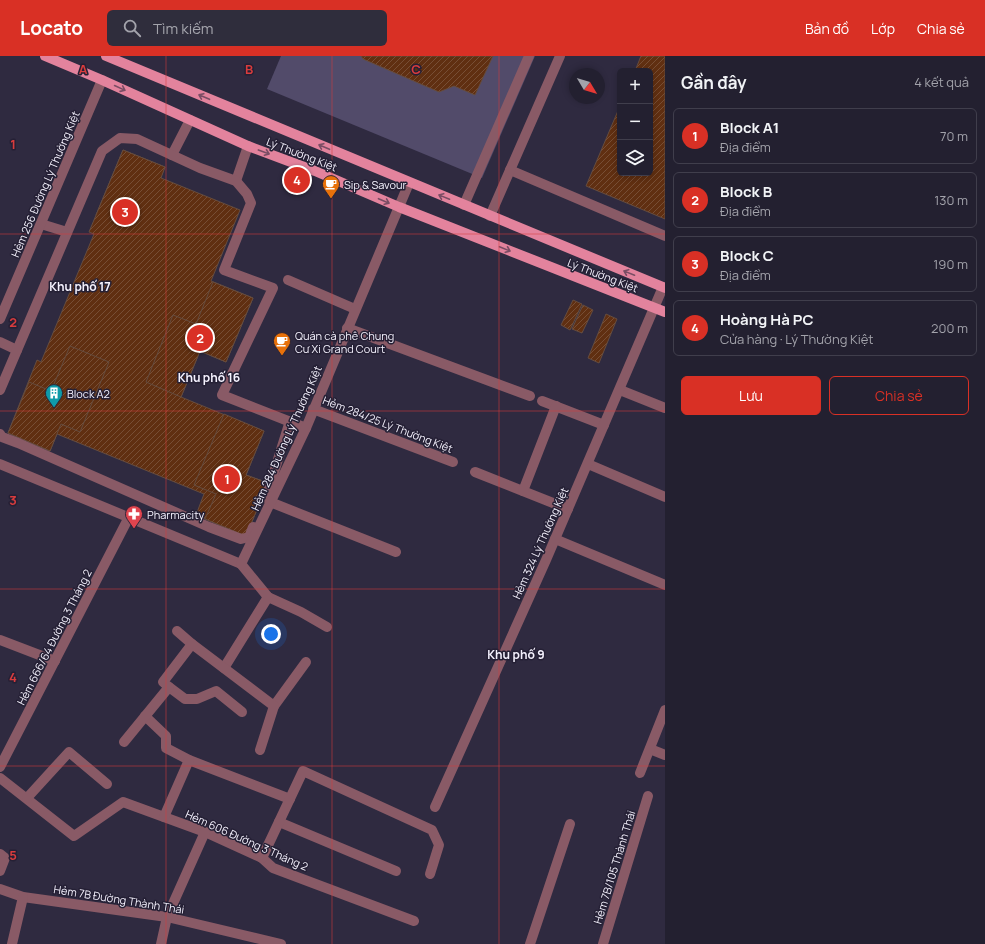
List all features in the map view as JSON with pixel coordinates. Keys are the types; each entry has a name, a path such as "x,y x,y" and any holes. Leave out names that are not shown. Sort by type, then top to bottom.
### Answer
{"main road":[{"name":"Lý Thường Kiệt","path":"45,56 248,146 315,171 399,207 665,312"},
{"name":"Lý Thường Kiệt","path":"106,56 664,288"}],"street":[{"path":"464,205 529,56"},
{"path":"490,216 560,56"},
{"name":"Hẻm 256 Đường Lý Thường Kiệt","path":"0,319 102,80"},
{"path":"172,155 190,120"},
{"path":"0,390 102,151 120,138 137,139 236,181 247,194 251,203 224,270 273,288 222,395 306,428"},
{"path":"236,181 248,146"},
{"path":"510,170 665,236"},
{"name":"Hẻm 284 Đường Lý Thường Kiệt","path":"241,564 306,428 409,183"},
{"path":"41,224 67,232"},
{"path":"288,280 355,309"},
{"name":"Hẻm 324 Lý Thường Kiệt","path":"435,807 556,539 664,288"},
{"path":"347,328 530,396"},
{"path":"0,342 17,350"},
{"path":"620,390 665,408"},
{"path":"542,401 604,425"},
{"path":"523,491 556,406"},
{"name":"Hẻm 284/25 Lý Thường Kiệt","path":"313,409 453,462"},
{"path":"0,434 2,437 65,465 209,527 241,539 249,537 268,494 290,421"},
{"path":"0,464 241,564 268,597 301,612 327,627"},
{"path":"588,464 665,497"},
{"path":"475,472 568,509"},
{"path":"270,502 396,552"},
{"name":"Hẻm 666/64 Đường 3 Tháng 2","path":"0,767 129,517"},
{"path":"556,539 665,585"},
{"path":"224,668 268,597"},
{"path":"177,630 192,644 274,706"},
{"path":"0,640 55,661"},
{"path":"192,644 163,682 185,699 197,699 216,691 242,712"},
{"path":"260,750 274,706 306,662"},
{"path":"124,742 169,687"},
{"path":"640,773 665,710"},
{"path":"145,716 166,736 166,748 189,760 290,799"},
{"path":"650,750 665,755"},
{"path":"26,798 69,752 107,784"},
{"path":"164,817 189,760"},
{"path":"262,858 303,770 432,830 439,845 430,874"},
{"name":"Hẻm 606 Đường 3 Tháng 2","path":"0,778 74,836 123,802 205,832 262,858 273,868 414,921"},
{"name":"Hẻm 7B/105 Thành Thái","path":"603,944 648,796"},
{"path":"279,822 396,872"},
{"path":"530,944 570,824"},
{"path":"161,944 168,916 205,832"},
{"path":"0,854 5,858 0,871"},
{"name":"Hẻm 7B Đường Thành Thái","path":"0,889 23,897 168,916 281,944"},
{"path":"12,944 23,897"}],"shaded area":[{"path":"281,56 535,56 482,178 267,89"}],"building":[{"path":"361,56 493,56 475,95 454,86 439,92 363,59"},
{"path":"641,56 665,56 665,219 586,186 617,113 617,176 653,176 653,68 636,68"},
{"path":"123,150 165,167 147,210 165,217 138,281 97,263 114,223 96,215"},
{"path":"123,150 165,167 161,178 240,210 211,281 253,298 226,362 200,351 181,397 264,431 246,475 268,483 246,536 196,515 204,494 57,434 50,451 8,433 37,360 41,362 94,234 89,232"},
{"path":"213,282 253,298 226,362 200,351 181,397 146,382 173,315 196,324"},
{"path":"573,300 582,304 570,330 561,325"},
{"path":"583,305 593,310 582,333 572,329"},
{"path":"606,314 617,319 599,363 588,358"},
{"name":"Block A2","path":"70,346 109,362 80,432 61,424 50,451 8,433 29,382 51,391"},
{"path":"224,414 264,431 246,475 268,483 246,536 205,519 216,494 194,485"}],"place":[{"name":"Hoàng Hà PC","path":"297,180"},
{"name":"Sip & Savour","path":"331,199"},
{"name":"Block C","path":"125,212"},
{"name":"Block B","path":"200,338"},
{"name":"Quán cà phê Chung Cư Xi Grand Court","path":"282,356"},
{"name":"Block A2","path":"54,408"},
{"name":"Block A1","path":"227,479"},
{"name":"Pharmacity","path":"134,529"}],"district":[{"name":"Khu phố 17","path":"80,286"},
{"name":"Khu phố 16","path":"209,377"},
{"name":"Khu phố 9","path":"516,654"}]}
